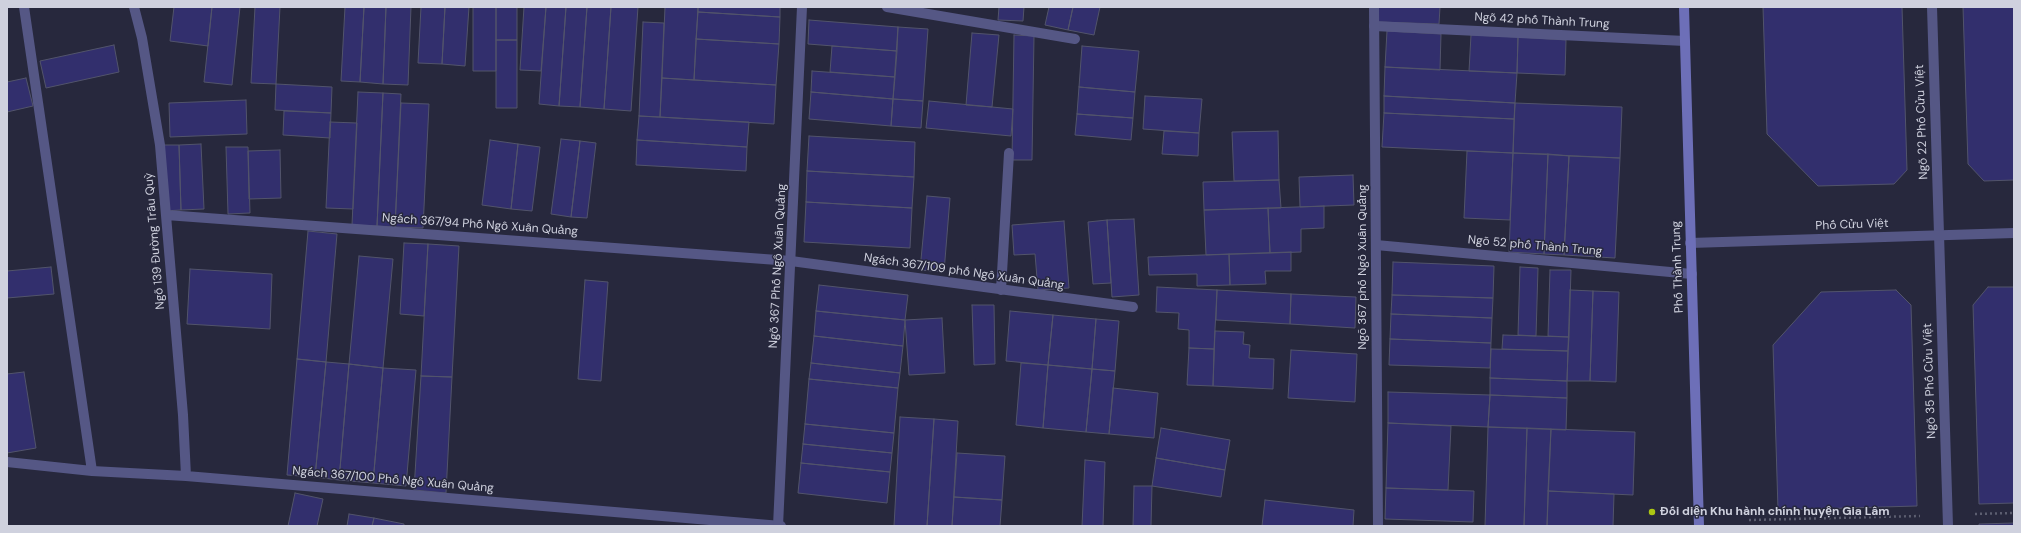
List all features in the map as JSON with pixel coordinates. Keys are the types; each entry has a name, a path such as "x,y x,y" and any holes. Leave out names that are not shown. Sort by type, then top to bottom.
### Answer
{"main road":[{"name":"Phố Thành Trung","path":"1684,7 1699,526"}],"street":[{"path":"24,7 92,471"},
{"name":"Ngõ 139 Đường Trâu Quỳ","path":"134,7 142,38 160,145 183,415 186,476"},
{"name":"Ngõ 367 Phố Ngô Xuân Quảng","path":"778,526 802,7"},
{"path":"887,7 1075,39"},
{"name":"Ngõ 367 phố Ngô Xuân Quảng","path":"1374,7 1378,526"},
{"name":"Ngõ 22 Phố Cửu Việt","path":"1932,7 1939,235"},
{"name":"Ngõ 42 phố Thành Trung","path":"1374,26 1685,41"},
{"path":"1001,290 1009,153"},
{"name":"Ngách 367/94 Phố Ngô Xuân Quảng","path":"166,215 791,261"},
{"name":"Phố Cửu Việt","path":"1690,243 2014,233"},
{"name":"Ngõ 35 Phố Cửu Việt","path":"1939,235 1948,526"},
{"name":"Ngõ 52 phố Thành Trung","path":"1376,245 1692,274"},
{"name":"Ngách 367/109 phố Ngô Xuân Quảng","path":"791,261 1133,308"},
{"name":"Ngách 367/100 Phố Ngô Xuân Quảng","path":"7,462 92,471 186,476 782,526"}],"path":[{"path":"1975,514 2014,513"},
{"path":"1749,520 1920,516"}],"building":[{"path":"174,7 212,7 208,46 170,41"},
{"path":"212,7 240,7 232,85 204,82"},
{"path":"255,7 280,7 276,84 251,83"},
{"path":"345,7 364,7 360,82 341,81"},
{"path":"364,7 386,7 383,84 360,82"},
{"path":"386,7 411,7 408,85 383,84"},
{"path":"421,7 445,7 442,64 418,63"},
{"path":"445,7 469,7 465,66 442,64"},
{"path":"473,7 496,7 496,71 473,71"},
{"path":"496,7 517,7 517,40 496,40"},
{"path":"524,7 546,7 541,71 520,70"},
{"path":"546,7 566,7 559,106 539,104"},
{"path":"566,7 587,7 580,107 559,106"},
{"path":"587,7 611,7 604,109 580,107"},
{"path":"611,7 638,7 631,111 604,109"},
{"path":"665,7 698,7 694,80 662,78"},
{"path":"698,7 780,7 780,17 698,12"},
{"path":"999,7 1024,7 1023,21 998,20"},
{"path":"1049,7 1073,7 1068,30 1045,25"},
{"path":"1073,7 1100,7 1094,35 1068,30"},
{"path":"1378,7 1440,7 1439,24 1378,22"},
{"path":"1763,7 1902,7 1907,170 1894,184 1818,186 1767,134"},
{"path":"1963,7 2014,7 2014,180 1984,181 1968,164"},
{"path":"698,12 780,17 779,44 696,39"},
{"path":"809,20 898,27 897,51 808,44"},
{"path":"643,22 664,23 660,117 639,116"},
{"path":"898,27 928,29 923,101 893,99"},
{"path":"1387,31 1441,34 1440,70 1385,67"},
{"path":"972,33 999,35 992,107 966,105"},
{"path":"1014,35 1034,36 1032,160 1012,160"},
{"path":"1471,35 1518,37 1517,73 1469,71"},
{"path":"1518,37 1566,40 1565,75 1517,73"},
{"path":"696,39 779,44 776,85 694,80"},
{"path":"496,40 517,40 517,108 496,108"},
{"path":"114,45 119,72 46,88 40,61"},
{"path":"832,46 897,51 895,77 830,72"},
{"path":"1082,46 1139,51 1135,92 1079,87"},
{"path":"1385,67 1517,73 1515,103 1384,96"},
{"path":"812,71 895,77 893,99 811,92"},
{"path":"26,78 33,106 7,112 7,82"},
{"path":"662,78 776,85 774,124 660,117"},
{"path":"276,84 332,87 331,113 275,110"},
{"path":"1079,87 1135,92 1133,118 1077,114"},
{"path":"358,92 383,93 377,226 352,225"},
{"path":"811,92 893,99 891,126 809,119"},
{"path":"383,93 401,94 395,227 377,226"},
{"path":"1145,96 1202,99 1199,133 1143,129"},
{"path":"1384,96 1515,103 1514,119 1384,113"},
{"path":"893,99 923,101 921,128 891,126"},
{"path":"246,100 247,134 170,137 169,103"},
{"path":"929,101 1013,109 1011,136 926,128"},
{"path":"401,103 429,104 423,228 395,227"},
{"path":"1515,103 1622,107 1620,158 1513,153"},
{"path":"284,111 331,113 330,138 283,135"},
{"path":"1384,113 1514,119 1513,153 1382,147"},
{"path":"1077,114 1133,118 1131,140 1075,135"},
{"path":"639,116 749,122 747,147 637,140"},
{"path":"330,122 357,123 353,209 326,208"},
{"path":"1164,131 1199,133 1198,156 1162,154"},
{"path":"1278,131 1279,180 1234,181 1232,132"},
{"path":"809,136 915,142 914,177 807,171"},
{"path":"561,139 580,141 571,217 551,214"},
{"path":"490,140 518,144 511,209 482,205"},
{"path":"637,140 747,147 746,171 636,165"},
{"path":"580,141 596,143 587,218 571,217"},
{"path":"201,144 204,209 181,210 179,145"},
{"path":"518,144 540,147 532,211 511,209"},
{"path":"161,145 179,145 181,210 164,211"},
{"path":"226,147 248,147 250,213 228,214"},
{"path":"280,150 281,198 249,199 248,151"},
{"path":"1467,151 1513,153 1510,220 1464,218"},
{"path":"1513,153 1548,154 1544,254 1509,252"},
{"path":"1548,154 1569,156 1564,255 1544,254"},
{"path":"1569,156 1620,158 1615,258 1564,255"},
{"path":"807,171 914,177 912,208 806,202"},
{"path":"1353,175 1354,205 1300,207 1299,177"},
{"path":"1279,180 1281,208 1204,210 1203,182"},
{"path":"927,196 950,198 944,272 920,270"},
{"path":"806,202 912,208 910,248 804,242"},
{"path":"1324,206 1324,228 1301,229 1301,252 1270,253 1268,208"},
{"path":"1268,208 1270,253 1206,255 1204,210"},
{"path":"1134,219 1139,295 1112,297 1107,220"},
{"path":"1107,220 1111,283 1093,284 1088,222"},
{"path":"1064,221 1069,288 1038,290 1035,254 1014,255 1012,225"},
{"path":"308,231 337,234 326,362 297,359"},
{"path":"404,243 428,244 424,316 400,314"},
{"path":"428,244 459,246 452,377 421,376"},
{"path":"1291,252 1291,271 1265,271 1266,284 1230,285 1229,254"},
{"path":"1229,254 1230,285 1197,286 1197,274 1149,275 1148,257"},
{"path":"359,256 393,259 383,368 349,364"},
{"path":"1393,262 1494,266 1493,298 1392,295"},
{"path":"51,267 54,294 7,298 7,271"},
{"path":"1520,267 1538,268 1536,336 1518,335"},
{"path":"190,269 272,274 270,329 187,324"},
{"path":"1550,270 1571,270 1569,337 1548,336"},
{"path":"585,280 608,282 601,381 578,379"},
{"path":"819,285 908,295 905,320 816,311"},
{"path":"1157,287 1217,290 1214,349 1189,348 1189,330 1178,329 1179,313 1156,312"},
{"path":"1988,287 2014,287 2014,503 1979,504 1973,305"},
{"path":"1217,290 1291,294 1290,324 1216,320"},
{"path":"1570,290 1593,291 1590,381 1567,381"},
{"path":"1896,290 1911,305 1917,506 1778,510 1773,345 1821,292"},
{"path":"1593,291 1619,292 1616,382 1590,381"},
{"path":"1291,294 1356,297 1355,328 1290,324"},
{"path":"1392,295 1493,298 1492,318 1391,314"},
{"path":"972,305 994,305 995,364 974,365"},
{"path":"816,311 905,320 903,346 814,336"},
{"path":"1010,311 1053,315 1048,365 1006,361"},
{"path":"1391,314 1492,318 1491,343 1390,339"},
{"path":"1053,315 1096,319 1092,369 1048,365"},
{"path":"942,318 945,373 909,375 905,320"},
{"path":"1096,319 1119,321 1115,371 1092,369"},
{"path":"1215,331 1244,332 1243,344 1250,345 1249,358 1274,359 1273,389 1213,386"},
{"path":"1503,335 1569,337 1568,351 1502,349"},
{"path":"814,336 903,346 900,373 811,363"},
{"path":"1390,339 1491,343 1490,368 1389,365"},
{"path":"1189,348 1214,349 1213,386 1187,385"},
{"path":"1491,349 1568,351 1567,381 1490,378"},
{"path":"1291,350 1357,354 1355,402 1288,398"},
{"path":"297,359 326,362 315,477 287,475"},
{"path":"326,362 349,364 339,480 315,477"},
{"path":"811,363 900,373 898,388 809,379"},
{"path":"1021,363 1048,365 1043,428 1016,425"},
{"path":"349,364 383,368 373,483 339,480"},
{"path":"1048,365 1092,369 1086,432 1043,428"},
{"path":"383,368 416,370 406,486 373,483"},
{"path":"1092,369 1115,371 1109,434 1086,432"},
{"path":"24,372 36,448 7,453 7,374"},
{"path":"421,376 452,377 446,493 414,490"},
{"path":"1490,378 1567,381 1567,398 1490,395"},
{"path":"809,379 898,388 894,433 805,424"},
{"path":"1113,388 1158,393 1154,438 1109,434"},
{"path":"1388,392 1490,395 1488,427 1388,423"},
{"path":"1490,395 1567,398 1566,430 1488,427"},
{"path":"900,417 934,419 927,526 894,526"},
{"path":"934,419 958,421 952,526 927,526"},
{"path":"1388,423 1451,426 1448,490 1386,488"},
{"path":"805,424 894,433 892,453 803,444"},
{"path":"1488,427 1527,428 1524,526 1485,526"},
{"path":"1161,428 1230,440 1225,470 1156,458"},
{"path":"1527,428 1551,429 1547,526 1524,526"},
{"path":"1551,429 1635,432 1633,495 1548,491"},
{"path":"803,444 892,453 890,472 801,463"},
{"path":"957,453 1005,456 1002,500 954,497"},
{"path":"1156,458 1225,470 1221,497 1152,486"},
{"path":"1085,460 1105,462 1103,526 1082,526"},
{"path":"801,463 890,472 887,503 798,493"},
{"path":"1134,486 1152,486 1151,526 1133,526"},
{"path":"1386,488 1474,491 1473,522 1385,519"},
{"path":"1548,491 1614,494 1613,526 1547,526"},
{"path":"295,493 323,499 317,526 288,526"},
{"path":"954,497 1002,500 1000,526 952,526"},
{"path":"1265,500 1354,510 1353,526 1262,526"},
{"path":"349,514 374,518 372,526 347,526"},
{"path":"374,518 404,524 404,526 372,526"},
{"path":"2014,523 2014,526 1979,526 1979,524"}],"place":[{"name":"Đối diện Khu hành chính huyện Gia Lâm","path":"1652,512"}]}
